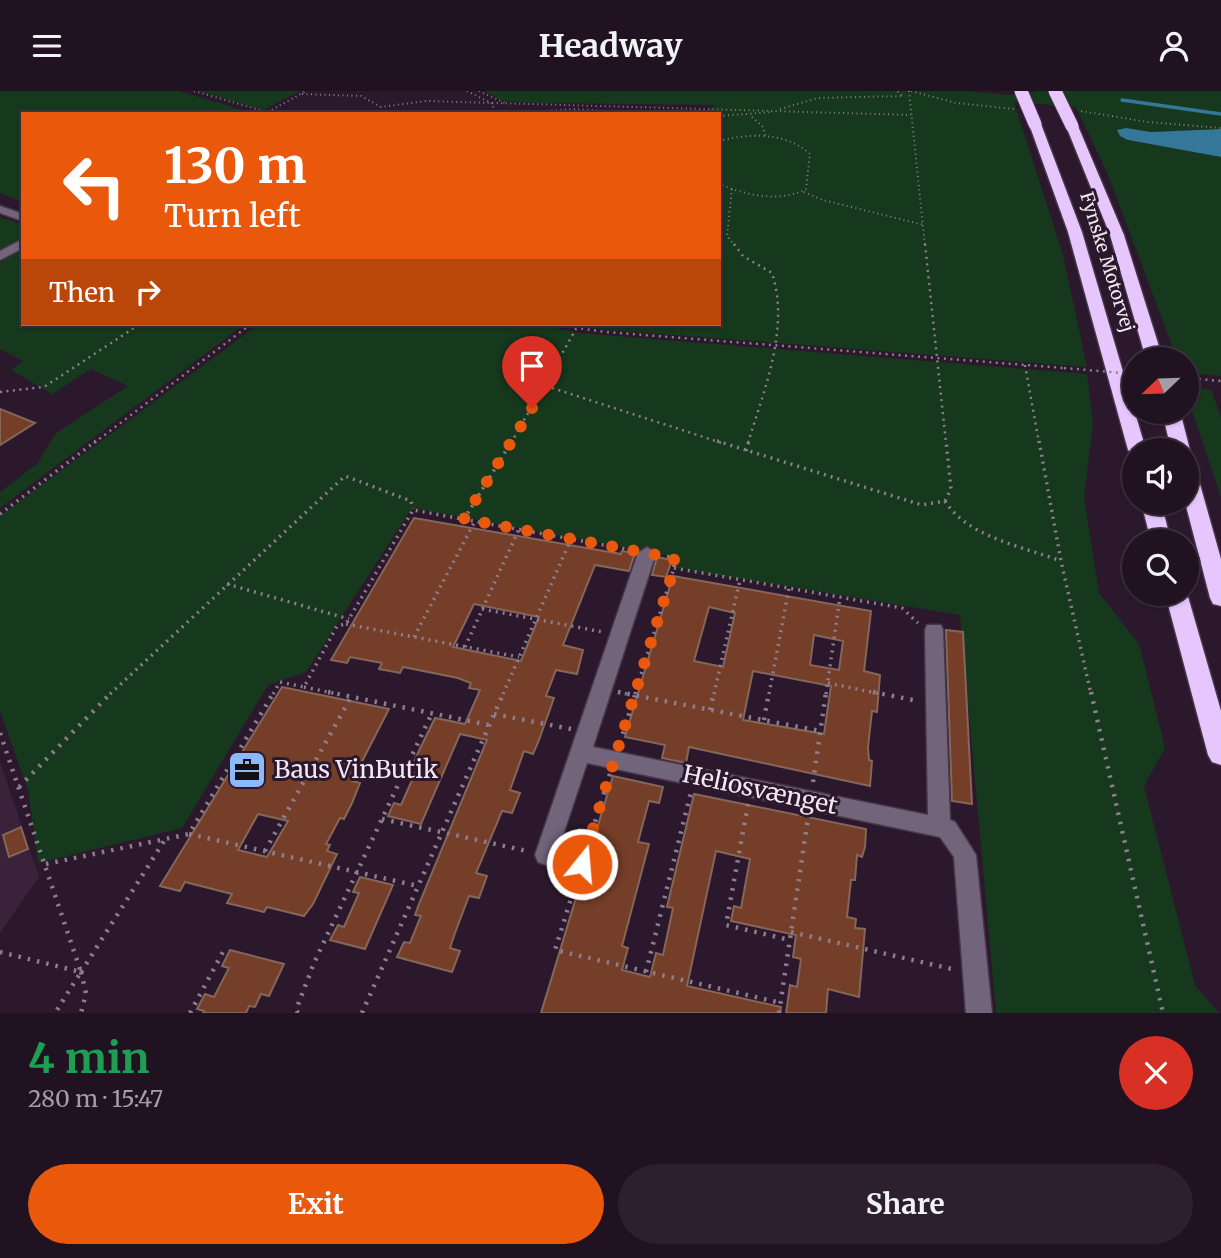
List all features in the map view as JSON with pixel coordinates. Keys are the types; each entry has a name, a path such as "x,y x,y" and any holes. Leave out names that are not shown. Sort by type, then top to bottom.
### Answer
{"highway":[{"name":"Fynske Motorvej","path":"1020,91 1076,232 1134,438"},
{"name":"Fynske Motorvej","path":"1055,91 1118,235 1151,347"},
{"path":"1198,515 1221,598"},
{"path":"1180,606 1221,755"}],"street":[{"path":"0,209 21,217"},
{"path":"0,256 21,244"},
{"path":"547,855 647,553"},
{"path":"934,630 939,827 947,829 965,855 979,1013"},
{"name":"Heliosvænget","path":"585,743 615,759 939,827"}],"path":[{"path":"194,91 263,112"},
{"path":"268,112 306,91"},
{"path":"467,91 493,104"},
{"path":"479,91 510,104"},
{"path":"721,116 776,111 818,98 903,96 897,91"},
{"path":"909,91 951,489 945,501 948,510 968,524 1061,561"},
{"path":"302,93 361,96 376,105 389,107 426,101 911,115"},
{"path":"493,104 494,112"},
{"path":"748,110 762,127 766,138"},
{"path":"538,112 615,112"},
{"path":"721,141 766,138 796,142 810,154 806,189 790,196 732,189 721,185"},
{"path":"732,189 727,236 734,249 772,273 777,281 776,345 746,451"},
{"path":"803,191 823,200 923,225"},
{"path":"0,392 44,387 137,326"},
{"path":"0,514 248,326"},
{"path":"560,326 1122,373"},
{"path":"464,519 546,386 576,329"},
{"path":"1025,365 1061,561 1163,1013"},
{"path":"1199,379 1221,381"},
{"path":"546,386 900,500 922,505 945,501"},
{"path":"19,787 105,698 345,476 411,501 413,510 347,621 337,627 304,687"},
{"path":"413,510 674,558 674,568 555,950 781,1003"},
{"path":"414,638 475,521"},
{"path":"465,647 519,529"},
{"path":"362,1013 571,539"},
{"path":"674,568 902,608 922,627 934,630"},
{"path":"710,710 740,580"},
{"path":"227,585 414,638 519,657"},
{"path":"764,720 789,588"},
{"path":"482,609 536,617 620,635"},
{"path":"189,834 280,682 489,725"},
{"path":"828,683 936,704"},
{"path":"602,689 821,731"},
{"path":"265,851 352,697"},
{"path":"298,1013 296,1010 314,963 432,713"},
{"path":"494,714 585,743"},
{"path":"0,733 87,988 86,1005 81,1013"},
{"path":"646,972 695,777"},
{"path":"751,789 726,925 790,940"},
{"path":"382,820 582,864"},
{"path":"46,865 189,834 418,886"},
{"path":"55,1013 166,838"},
{"path":"791,932 976,974"},
{"path":"190,1013 224,950"},
{"path":"0,952 81,972"}],"shaded area":[{"path":"0,762 39,877 0,933"}],"green space":[{"path":"0,91 178,91 250,112 21,112 21,201 0,193"},
{"path":"198,91 300,91 263,110"},
{"path":"485,91 963,91 1011,95 1042,91 1221,91 1221,129 1151,132 1126,128 1128,140 1221,157 1221,376 1199,374 1199,347 1172,347 1108,175 1076,107 1014,102 1063,255 1087,367 572,326 721,326 721,112 704,112 715,105 502,101"},
{"path":"0,217 21,224 21,240 0,251"},
{"path":"21,250 21,326 242,326 0,508 0,492 37,464 56,433 128,386 91,369 52,394 11,370 23,361 0,349 0,262"},
{"path":"256,326 547,326 580,333 1087,374 1093,424 1084,497 1099,593 1139,644 1165,748 1144,786 1195,985 1219,1013 996,1013 960,615 675,568 676,557 412,508 306,672 268,685 182,828 38,863 28,790 0,711 0,516"},
{"path":"1199,388 1211,390 1221,417 1221,497 1196,424 1199,424"}],"water":[{"path":"1126,128 1151,132 1221,129 1221,157 1128,140 1120,136 1117,130"}],"building":[{"path":"0,409 35,423 0,445"},
{"path":"414,518 621,554 622,551 635,553 629,571 595,565 563,645 583,650 577,674 556,670 546,696 554,698 539,740 533,754 524,751 510,790 520,793 512,813 502,811 476,873 487,876 479,898 469,896 455,933 450,948 460,951 452,972 397,957 404,942 410,943 421,916 415,915 419,904 487,740 460,734 421,824 388,816 394,803 401,805 420,762 414,761 435,718 465,724 480,690 469,688 471,683 458,678 403,667 400,673 379,669 382,663 350,657 347,663 331,660","holes":["474,604 539,617 521,661 453,647"]},
{"path":"657,557 672,560 666,577 652,575"},
{"path":"673,576 871,611 864,671 880,675 877,712 872,711 868,747 869,760 872,761 870,786 689,747 686,763 662,758 665,745 625,737","holes":["709,607 735,613 723,667 694,661","814,635 843,641 839,670 810,665","753,671 831,686 824,734 743,720"]},
{"path":"946,630 963,632 972,804 952,801"},
{"path":"282,687 389,709 352,781 360,783 352,803 344,819 340,818 326,844 330,845 327,851 337,854 313,904 304,916 267,907 264,912 227,903 232,894 185,882 180,891 160,886","holes":["258,814 288,821 267,857 238,850"]},
{"path":"613,776 663,787 659,803 649,801 638,842 649,844 622,946 628,948 622,970 650,977 656,953 663,955 673,908 667,907 694,794 866,829 865,847 862,857 857,855 855,880 851,880 847,917 856,919 855,928 865,929 859,997 828,989 826,1013 786,1013 790,985 797,987 801,959 793,957 796,935 731,921 734,906 741,908 750,859 716,851 687,986 781,1007 780,1013 541,1013"},
{"path":"21,827 28,849 9,857 3,835"},
{"path":"360,877 393,885 365,949 330,940 338,925 344,927 359,893 353,892"},
{"path":"230,950 284,964 269,996 261,994 255,1007 249,1006 246,1013 203,1013 204,1011 197,1009 205,994 214,997 229,968 222,966"}],"waterway":[{"path":"1122,100 1221,114"}],"place":[{"name":"Baus VinButik","path":"247,770"}],"route":[{"path":"532,408 464,519 674,558 674,568 582,864"}]}
